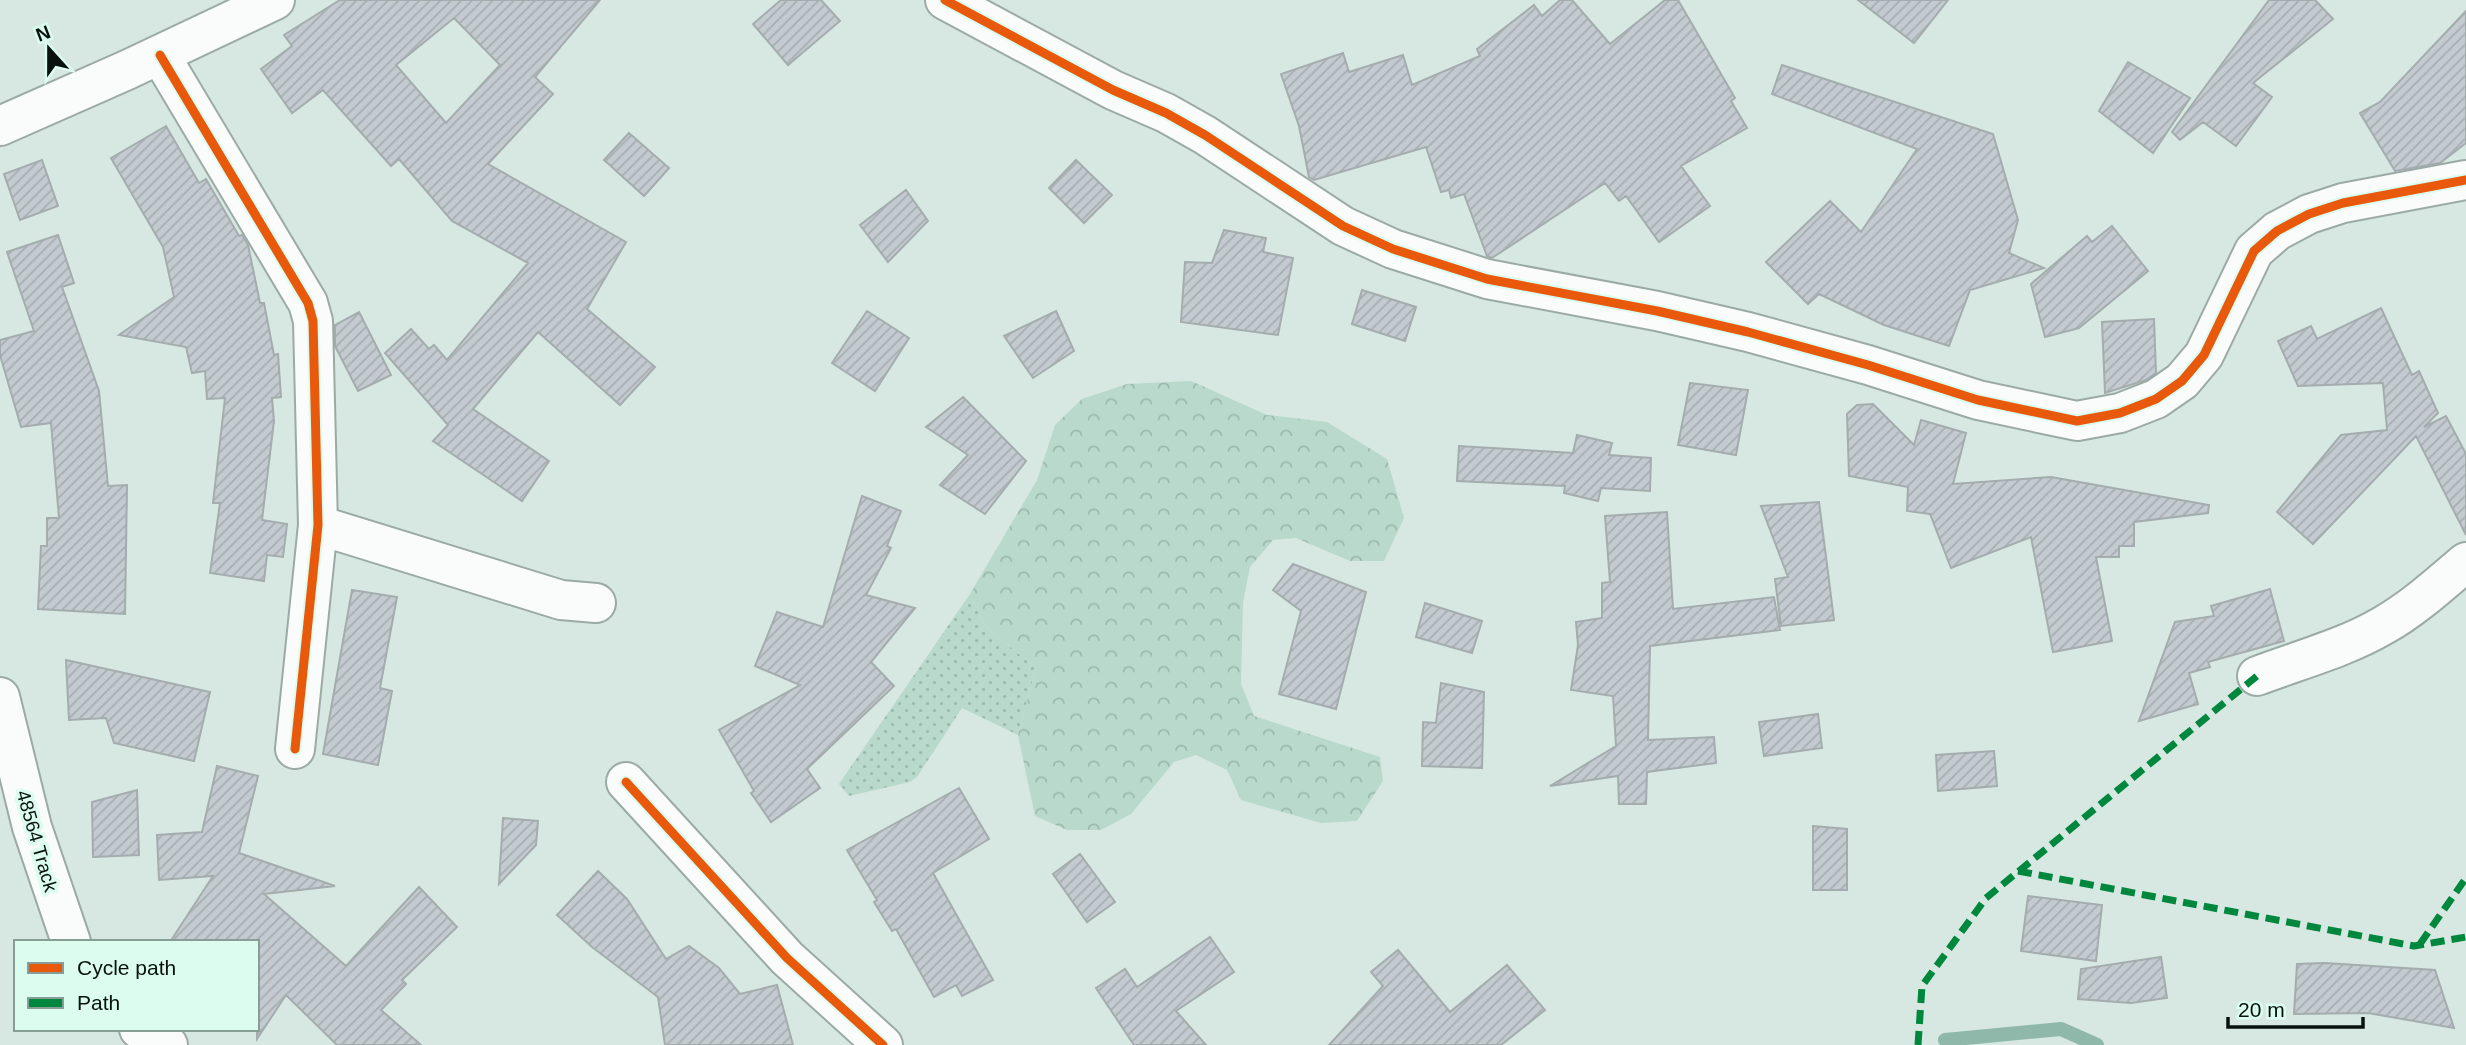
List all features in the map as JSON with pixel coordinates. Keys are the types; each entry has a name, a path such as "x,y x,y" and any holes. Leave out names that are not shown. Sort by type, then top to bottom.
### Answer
{"street":[{"path":"0,126 275,0"},
{"path":"945,0 1112,90 1176,118 1343,226 1394,249 1487,279 1657,310 1868,365 1978,400 2077,421 2120,413 2144,404 2182,381 2204,355 2254,251 2277,231 2309,214 2343,203 2466,180"},
{"path":"159,55 308,303 315,336 313,417 318,525 295,749"},
{"path":"318,525 561,600 596,603"},
{"path":"2257,676 2346,643 2383,626 2420,601 2466,562"},
{"name":"48564 Track","path":"0,697 32,827 70,940"},
{"path":"626,782 787,958 883,1045"},
{"path":"142,1031 168,1045"}],"green space":[{"path":"1191,381 1267,415 1327,422 1387,459 1404,518 1384,561 1350,561 1296,538 1273,540 1250,567 1243,602 1241,684 1254,716 1380,757 1383,781 1357,821 1321,823 1241,800 1227,770 1196,755 1174,762 1131,814 1101,830 1067,830 1035,816 1018,735 1036,668 985,626 970,594 1037,480 1055,425 1082,399 1127,384"},
{"path":"970,594 985,626 1036,668 1018,735 962,708 917,777 910,782 849,796 839,784"}],"building":[{"path":"340,0 600,0 535,77 553,94 488,164 626,242 587,309 655,367 620,405 538,332 473,409 549,461 522,501 433,441 448,425 385,353 411,329 429,349 434,345 447,360 528,263 452,221 399,159 391,166 323,90 292,113 261,69 292,46 284,35","holes":["454,18 500,65 446,123 396,65"]},
{"path":"781,0 821,0 840,21 788,65 753,24"},
{"path":"1560,0 1572,0 1610,44 1665,0 1678,0 1735,98 1731,101 1747,128 1681,166 1710,206 1659,242 1626,196 1619,201 1605,183 1492,258 1487,256 1464,194 1451,198 1449,190 1441,192 1426,147 1314,180 1309,177 1299,126 1281,74 1343,53 1349,72 1403,55 1412,85 1480,56 1477,49 1534,5 1542,16"},
{"path":"1858,0 1948,0 1914,43"},
{"path":"2269,0 2315,0 2333,19 2253,83 2272,97 2236,146 2203,122 2180,140 2172,132"},
{"path":"2466,11 2466,143 2440,163 2395,171 2360,113 2380,102"},
{"path":"2128,62 2190,98 2153,153 2099,111"},
{"path":"1782,65 1993,134 2018,220 2009,253 2044,268 1970,290 1949,346 1884,325 1819,294 1808,304 1766,262 1830,201 1861,232 1917,149 1772,94"},
{"path":"166,126 199,183 206,179 239,236 242,235 248,245 260,303 264,303 274,355 278,354 281,397 272,398 274,421 262,520 287,524 283,557 267,555 264,581 210,573 220,503 213,503 225,398 207,399 205,371 192,373 186,347 119,335 174,297 163,247 111,158"},
{"path":"629,133 669,168 644,196 604,160"},
{"path":"42,160 58,206 20,220 4,174"},
{"path":"1076,160 1112,195 1084,223 1049,188"},
{"path":"906,190 928,221 888,262 860,225"},
{"path":"2112,226 2148,271 2079,328 2045,337 2031,284 2087,236 2092,242"},
{"path":"1224,230 1266,238 1263,252 1293,258 1278,335 1181,322 1185,262 1212,263"},
{"path":"58,235 74,283 62,287 99,391 108,486 127,485 125,614 38,609 41,546 47,546 47,518 59,518 51,423 21,427 0,355 0,340 34,331 7,252"},
{"path":"1362,290 1416,307 1405,341 1352,324"},
{"path":"2381,308 2412,375 2419,371 2438,413 2424,427 2446,416 2466,454 2466,535 2416,436 2313,544 2277,512 2341,435 2387,430 2383,383 2298,386 2278,341 2311,326 2317,339"},
{"path":"867,311 909,338 875,391 832,363"},
{"path":"1056,311 1074,351 1033,378 1004,336"},
{"path":"359,312 391,375 358,391 335,346 335,325"},
{"path":"2154,319 2156,373 2146,380 2105,393 2102,322"},
{"path":"1690,383 1748,390 1736,455 1678,445"},
{"path":"963,397 1026,461 985,514 940,485 968,455 926,427"},
{"path":"1873,404 1914,445 1921,420 1966,433 1953,484 2051,477 2209,505 2208,513 2134,522 2134,546 2119,546 2119,557 2096,557 2112,641 2053,652 2031,537 1951,568 1930,514 1907,511 1908,487 1849,476 1847,414 1857,405"},
{"path":"1577,435 1612,443 1609,455 1651,458 1650,491 1601,488 1598,501 1564,493 1565,486 1457,481 1459,446 1573,453"},
{"path":"862,496 901,511 887,546 891,548 866,595 915,608 871,662 894,686 807,769 820,788 771,822 751,793 754,791 719,730 800,685 755,666 777,612 823,627"},
{"path":"1819,502 1834,620 1781,626 1775,579 1788,577 1761,506"},
{"path":"1667,512 1673,609 1774,597 1780,630 1650,646 1648,740 1714,737 1716,763 1647,772 1646,804 1619,804 1618,776 1550,786 1616,746 1613,696 1571,690 1578,645 1576,622 1602,618 1602,583 1610,582 1605,516"},
{"path":"1293,564 1366,592 1336,709 1279,694 1301,611 1273,590"},
{"path":"2270,589 2284,641 2208,662 2210,667 2189,673 2198,704 2139,721 2175,622 2214,616 2211,606"},
{"path":"352,590 397,597 380,688 392,691 378,765 323,754"},
{"path":"1425,603 1482,621 1472,653 1416,637"},
{"path":"66,660 210,692 194,761 114,743 106,718 69,720"},
{"path":"1441,683 1484,692 1482,768 1422,766 1423,722 1436,723"},
{"path":"1818,714 1822,748 1764,756 1759,722"},
{"path":"1994,751 1997,786 1938,791 1936,755"},
{"path":"217,766 258,776 239,853 335,886 264,894 346,966 419,887 457,927 402,980 406,984 381,1010 421,1045 337,1045 286,995 257,1039 259,940 171,940 213,876 159,880 157,835 202,832"},
{"path":"959,788 989,839 933,873 993,980 962,996 956,985 934,997 896,929 892,931 874,902 877,900 847,850"},
{"path":"137,790 139,855 93,857 92,802"},
{"path":"503,818 538,821 536,845 499,884"},
{"path":"1813,826 1847,829 1847,890 1813,890"},
{"path":"1080,854 1115,902 1087,922 1053,874"},
{"path":"598,871 627,899 666,959 689,946 719,968 740,994 777,985 793,1045 665,1045 658,997 592,947 557,915"},
{"path":"2028,896 2102,905 2096,961 2021,951"},
{"path":"1210,937 1234,972 1176,1011 1206,1045 1134,1045 1096,988 1125,969 1137,987"},
{"path":"1398,950 1450,1012 1507,965 1545,1010 1501,1045 1329,1045 1383,986 1371,972"},
{"path":"2161,957 2167,998 2131,1003 2078,999 2081,969"},
{"path":"2325,963 2435,970 2454,1028 2368,1013 2294,1014 2297,964"}],"waterway":[{"path":"1945,1040 2061,1029 2097,1045"}],"marked path":[{"path":"1918,1045 1922,986 1986,898 2257,676"},
{"path":"2018,871 2414,946 2466,937"},
{"path":"2420,944 2466,878"}],"cycle path":[{"path":"945,0 1113,90 1166,113 1205,135 1343,226 1393,249 1487,279 1657,311 1748,332 1868,365 1978,400 2077,421 2120,413 2156,399 2182,381 2204,355 2254,251 2277,231 2309,214 2343,203 2466,180"},
{"path":"160,55 308,303 313,321 318,525 295,749"},
{"path":"626,782 787,958 883,1045"}]}
